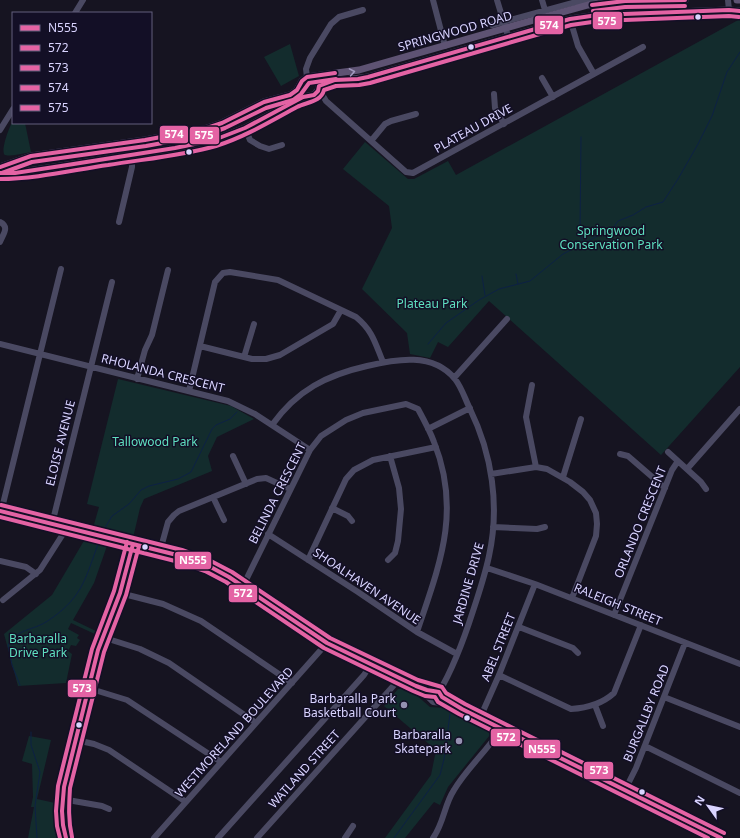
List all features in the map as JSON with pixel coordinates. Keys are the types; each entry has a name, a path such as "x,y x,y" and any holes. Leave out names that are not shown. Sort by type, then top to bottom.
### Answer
{"main road":[{"name":"SPRINGWOOD ROAD","path":"310,77 353,72 446,46 504,25 573,9 625,2 685,0"},
{"name":"SPRINGWOOD ROAD","path":"0,173 15,173 132,155 214,140 245,128 334,80 368,77 570,18 598,15 740,10"},
{"path":"0,167 31,156 145,140 187,133 215,126 264,102 290,95 297,90 302,81 310,77 318,81 315,91 306,94 301,90 301,84"}],"street":[{"path":"76,12 83,0"},
{"path":"433,0 446,46"},
{"path":"497,0 508,36"},
{"path":"542,0 545,10"},
{"path":"728,0 729,10"},
{"path":"573,9 574,7 588,1"},
{"name":"SPRINGWOOD ROAD","path":"492,25 504,25 545,10 576,2 588,1 602,4"},
{"path":"310,77 306,69 310,58 331,24 340,17 363,10"},
{"path":"570,18 578,46 594,74"},
{"name":"PLATEAU DRIVE","path":"315,91 406,172 413,173 643,48"},
{"path":"542,78 553,97"},
{"path":"494,94 495,108 504,124"},
{"path":"0,130 12,111"},
{"path":"371,141 385,124 416,114"},
{"path":"245,128 250,140 260,146 269,149 282,145"},
{"path":"145,140 147,152"},
{"path":"118,222 132,168 132,155"},
{"path":"0,161 4,163 15,162"},
{"path":"0,222 6,228 0,242"},
{"path":"61,269 1,511 195,560 217,570 243,586 327,643 427,690 501,729 721,838"},
{"path":"137,379 145,350 152,335 168,270"},
{"path":"189,391 215,282 223,274 230,272 278,280 356,317 366,325 372,334 383,362"},
{"name":"ELOISE AVENUE","path":"52,524 112,282"},
{"path":"200,346 252,359 280,355 333,324 341,310"},
{"path":"454,378 507,319"},
{"path":"244,357 254,324"},
{"name":"RHOLANDA CRESCENT","path":"0,344 237,404 310,450"},
{"name":"JARDINE DRIVE","path":"272,425 291,403 319,382 344,372 383,362 408,359 424,361 443,369 454,378 461,388 478,424 488,458 494,510 492,543 487,568 462,644 438,696"},
{"path":"532,385 526,417 536,467"},
{"name":"BELINDA CRESCENT","path":"243,586 310,450 321,436 346,420 363,413 406,404 418,409 436,447 445,482 447,497 447,520 440,563 417,632"},
{"path":"428,429 470,408"},
{"path":"687,469 740,409"},
{"path":"563,477 581,419"},
{"path":"308,560 346,479 354,470 373,460 436,447"},
{"path":"668,452 701,482 706,489"},
{"path":"620,454 628,456 665,488"},
{"path":"233,456 246,484"},
{"path":"388,560 395,553 398,541 401,509 399,488 390,456"},
{"name":"ORLANDO CRESCENT","path":"614,615 672,470 678,462"},
{"path":"491,474 536,467 547,469 563,477 583,492 590,500 596,513 596,536 572,598"},
{"path":"160,551 168,522 179,511 257,479 266,478 290,489"},
{"path":"214,497 224,520"},
{"path":"332,508 348,516 352,521"},
{"path":"493,527 537,529 545,527"},
{"path":"3,600 40,570 63,534 65,528"},
{"name":"SHOALHAVEN AVENUE","path":"268,534 417,632 457,654"},
{"path":"66,838 63,825 62,799 88,688 102,637 120,593 132,544"},
{"path":"0,561 26,567 36,574"},
{"name":"RALEIGH STREET","path":"487,568 572,598 740,664"},
{"name":"ABEL STREET","path":"480,718 519,627 535,584"},
{"path":"120,593 163,604 201,622 292,683"},
{"path":"499,675 571,709 595,705 607,700 614,693 641,625"},
{"path":"519,627 573,648 578,653"},
{"path":"102,637 140,649 169,663 256,723"},
{"name":"WESTMORELAND BOULEVARD","path":"154,837 327,643"},
{"name":"BURGALLBY ROAD","path":"625,790 645,746 685,643"},
{"path":"218,838 364,675 371,664"},
{"name":"WATLAND STREET","path":"257,838 394,684 398,677"},
{"path":"416,686 433,702 438,696"},
{"path":"88,688 127,700 221,762"},
{"path":"664,697 740,727"},
{"path":"595,705 603,726"},
{"path":"433,838 440,828 446,805 452,792 501,729"},
{"path":"76,740 94,744 109,750 186,802"},
{"path":"645,746 740,793"},
{"path":"62,799 102,806 109,809"},
{"path":"345,838 353,826"}],"green space":[{"name":"Springwood Conservation Park","path":"740,19 740,367 661,455 489,301 448,347 438,342 430,358 410,354 407,333 362,289 392,228 389,206 343,169 365,142 408,179 414,179 448,161 456,175"},
{"path":"290,44 299,76 281,86 264,57"},
{"path":"12,123 12,124 25,124 31,152 11,156 5,155 4,149 9,128"},
{"name":"Tallowood Park","path":"118,379 231,406 254,419 217,437 208,456 212,471 144,499 140,508 133,538 93,528 99,507 87,504"},
{"name":"Barbaralla Drive Park","path":"85,539 108,543 94,583 73,620 98,632 97,635 71,623 68,629 79,635 77,638 80,640 76,646 71,645 68,651 72,654 66,683 18,686 4,634 52,595"},
{"path":"405,688 415,694 430,707 446,708 488,728 490,735 448,787 440,805 434,802 405,838 385,838 431,775 436,750 384,706 398,689"},
{"path":"29,736 51,740 37,799 55,803 55,816 60,838 28,838 34,807 31,807 33,797 32,764 22,761"}],"waterway":[{"path":"428,344 446,323 479,300 499,289 530,281 563,254 613,228 618,221 633,215 646,207 663,202 698,144 712,116 727,72 740,52"},
{"path":"581,137 580,232 583,244"},
{"path":"516,274 518,284"},
{"path":"482,276 485,295"},
{"path":"103,531 112,516 129,504 141,490 149,486 178,479 191,472 212,429 216,425 230,419 237,412"},
{"path":"20,685 12,665 8,645 16,636 26,630 46,622 69,603 83,583 99,542"},
{"path":"394,838 440,775 444,759 450,714"},
{"path":"31,732 31,745 40,772 35,806 37,838"}],"transit line":[{"name":"574","path":"592,5 625,1 685,0"},
{"name":"575","path":"593,11 625,7 685,6"},
{"name":"574","path":"0,173 15,173 61,166 175,148 214,140 245,128 303,97 314,95 318,91 319,86 335,80 368,77 570,19 598,15 729,10 740,11"},
{"name":"575","path":"0,179 27,178 54,174 176,155 216,146 248,133 297,107 317,99 324,90 336,86 370,83 571,25 599,21 729,16 739,17"},
{"name":"574","path":"0,167 31,156 145,140 204,129 222,123 264,102 290,95 297,90 302,81 307,77 335,73"},
{"name":"575","path":"2,173 32,162 146,146 206,135 225,128 266,108 293,100 301,94 309,83 336,79"},
{"name":"573","path":"1,505 182,550 209,560 232,572 330,638 418,680 442,687 446,693 465,704 724,833"},
{"name":"N555","path":"0,511 181,556 207,565 229,577 327,643 416,686 439,692 442,697 462,709 721,838"},
{"name":"572","path":"0,517 179,562 205,571 226,582 324,648 413,691 425,696 435,697 438,702 459,714 708,838"},
{"name":"573","path":"60,838 57,826 56,811 58,786 92,649 114,591 127,542"},
{"name":"N555","path":"66,838 62,811 64,787 98,650 120,593 133,544"},
{"name":"572","path":"72,837 69,819 70,788 104,652 126,595 139,546"}],"place":[{"name":"Barbaralla Park Basketball Court","path":"404,705"},
{"name":"Barbaralla Skatepark","path":"459,741"}],"park label":[{"name":"Plateau Park","path":"432,303"}]}
